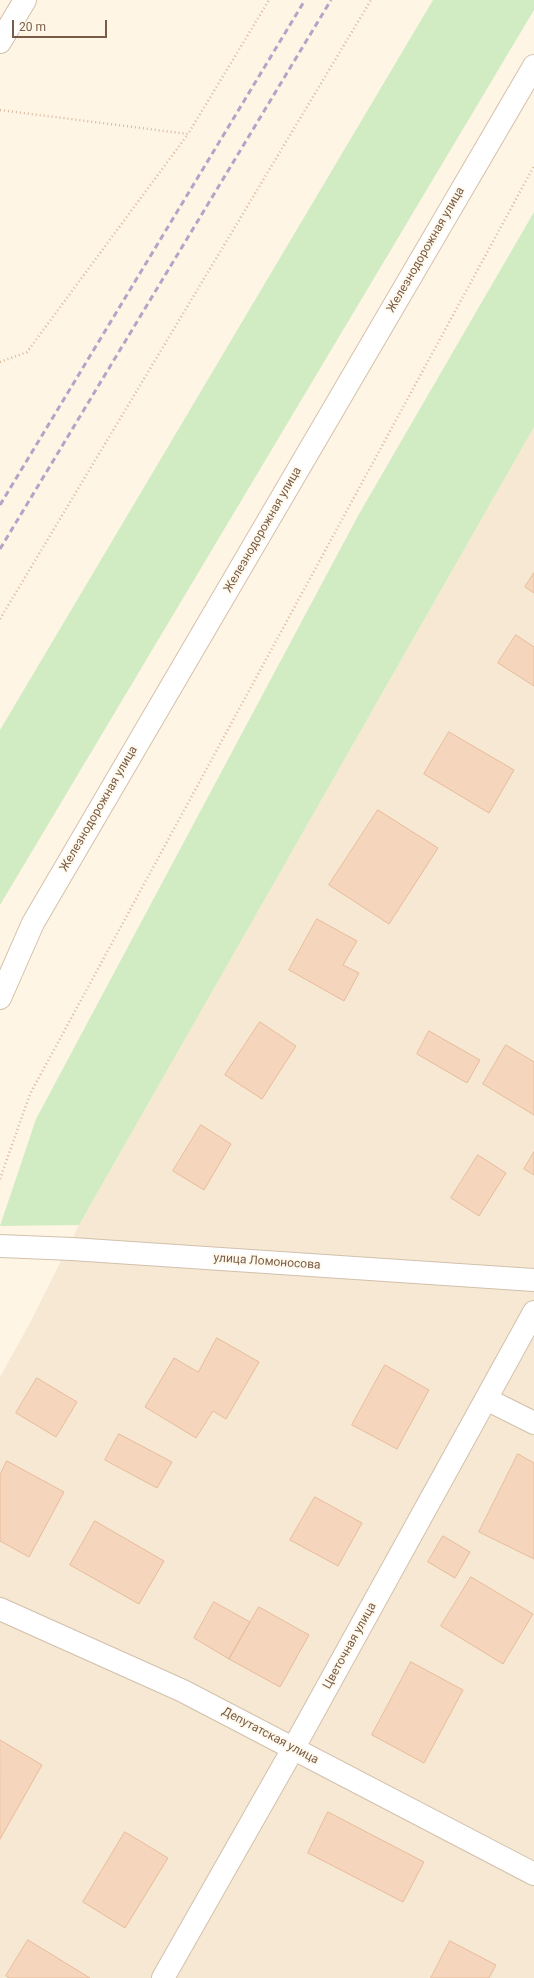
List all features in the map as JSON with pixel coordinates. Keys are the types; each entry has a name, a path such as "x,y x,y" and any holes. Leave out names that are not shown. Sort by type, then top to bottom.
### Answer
{"street":[{"path":"0,42 25,0"},
{"name":"Железнодорожная улица","path":"0,998 33,923 534,66"},
{"name":"улица Ломоносова","path":"0,1246 80,1249 534,1280"},
{"name":"Цветочная улица","path":"163,1978 293,1749 534,1312"},
{"path":"486,1399 534,1423"},
{"name":"Депутатская улица","path":"0,1609 183,1692 534,1874"}],"path":[{"path":"0,362 27,352 188,134 269,0"},
{"path":"0,619 371,0"},
{"path":"0,110 188,134"},
{"path":"0,1179 30,1094 534,166"}],"shaded area":[{"path":"534,427 534,1978 0,1978 0,1377 30,1323 79,1225"}],"green space":[{"path":"433,0 534,0 534,10 0,905 0,730"},
{"path":"534,212 534,427 79,1225 0,1226 36,1119 359,514"}],"building":[{"path":"534,573 534,593 525,587"},
{"path":"516,635 534,647 534,686 498,663"},
{"path":"449,732 514,770 489,813 424,774"},
{"path":"378,810 438,848 389,924 329,885"},
{"path":"317,919 357,941 343,965 359,973 344,1001 289,970"},
{"path":"260,1022 296,1046 262,1099 225,1075"},
{"path":"429,1031 480,1060 467,1083 417,1054"},
{"path":"506,1045 534,1062 534,1115 483,1084"},
{"path":"201,1125 231,1144 204,1190 173,1171"},
{"path":"534,1152 534,1175 524,1169"},
{"path":"478,1155 506,1173 479,1216 451,1198"},
{"path":"217,1338 259,1362 226,1419 213,1411 196,1438 145,1407 174,1358 198,1372"},
{"path":"385,1365 429,1390 397,1449 352,1425"},
{"path":"37,1378 77,1402 56,1437 16,1413"},
{"path":"119,1434 172,1462 157,1488 105,1460"},
{"path":"518,1454 534,1463 534,1559 479,1532"},
{"path":"7,1461 64,1492 29,1557 0,1541 0,1475"},
{"path":"315,1497 362,1523 338,1566 290,1540"},
{"path":"95,1521 164,1561 139,1604 70,1565"},
{"path":"443,1536 470,1552 455,1578 428,1562"},
{"path":"471,1577 533,1614 503,1664 441,1626"},
{"path":"214,1602 250,1622 229,1659 194,1638"},
{"path":"259,1607 309,1635 280,1687 229,1659"},
{"path":"411,1662 463,1690 424,1763 372,1735"},
{"path":"0,1740 42,1765 0,1839"},
{"path":"328,1812 424,1862 403,1902 308,1853"},
{"path":"125,1832 168,1858 125,1928 83,1902"},
{"path":"28,1940 90,1978 9,1978 6,1976"},
{"path":"450,1941 496,1965 489,1978 431,1978"}],"railway":[{"path":"0,505 305,0"},
{"path":"0,549 331,0"}]}
